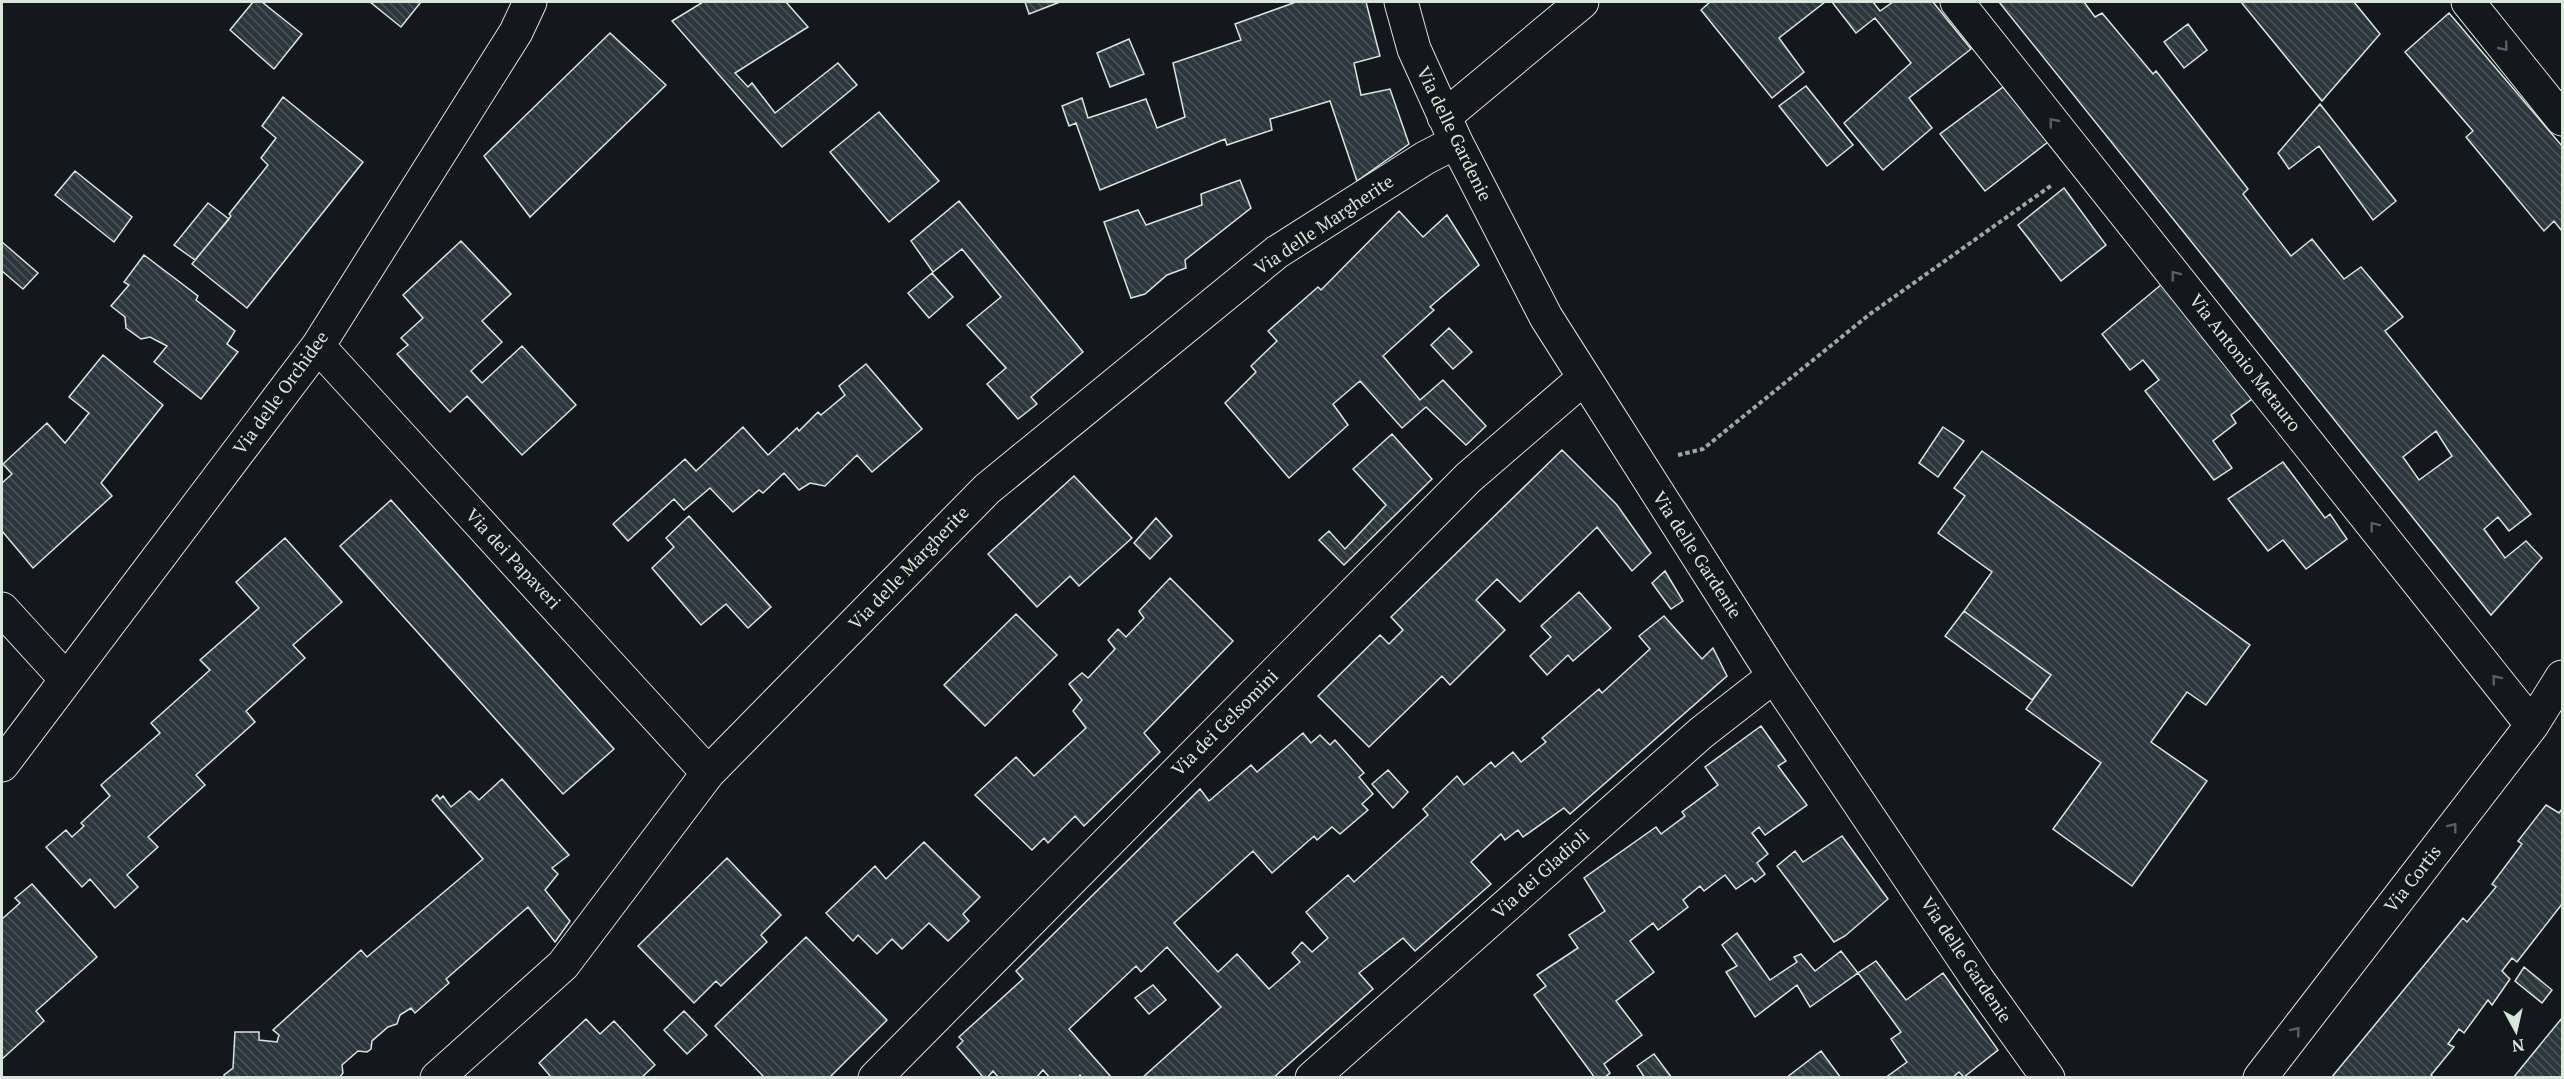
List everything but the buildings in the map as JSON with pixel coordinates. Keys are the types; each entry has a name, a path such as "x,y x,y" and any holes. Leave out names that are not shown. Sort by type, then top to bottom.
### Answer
{"street":[{"name":"Via delle Orchidee","path":"2,765 318,346 516,32 530,2"},
{"name":"Via delle Gardenie","path":"1401,2 1414,49 1450,130 1546,317 1774,676 1978,980 2048,1077"},
{"name":"Via delle Margherite","path":"437,1077 562,965 708,773 987,489 1277,252 1425,158 1450,130 1582,2"},
{"name":"Via Antonio Metauro","path":"1957,2 2532,725"},
{"path":"2468,2 2562,119"},
{"name":"Via dei Papaveri","path":"318,346 708,773"},
{"name":"Via dei Gelsomini","path":"875,1077 1468,478 1584,378"},
{"path":"2,609 66,679"},
{"name":"Via dei Gladioli","path":"1312,1077 1701,733 1774,676"},
{"name":"Via Cortis","path":"2260,1077 2532,725 2562,677"}],"path":[{"path":"1629,449 1670,456 1703,449 1870,314 2085,162"}]}
